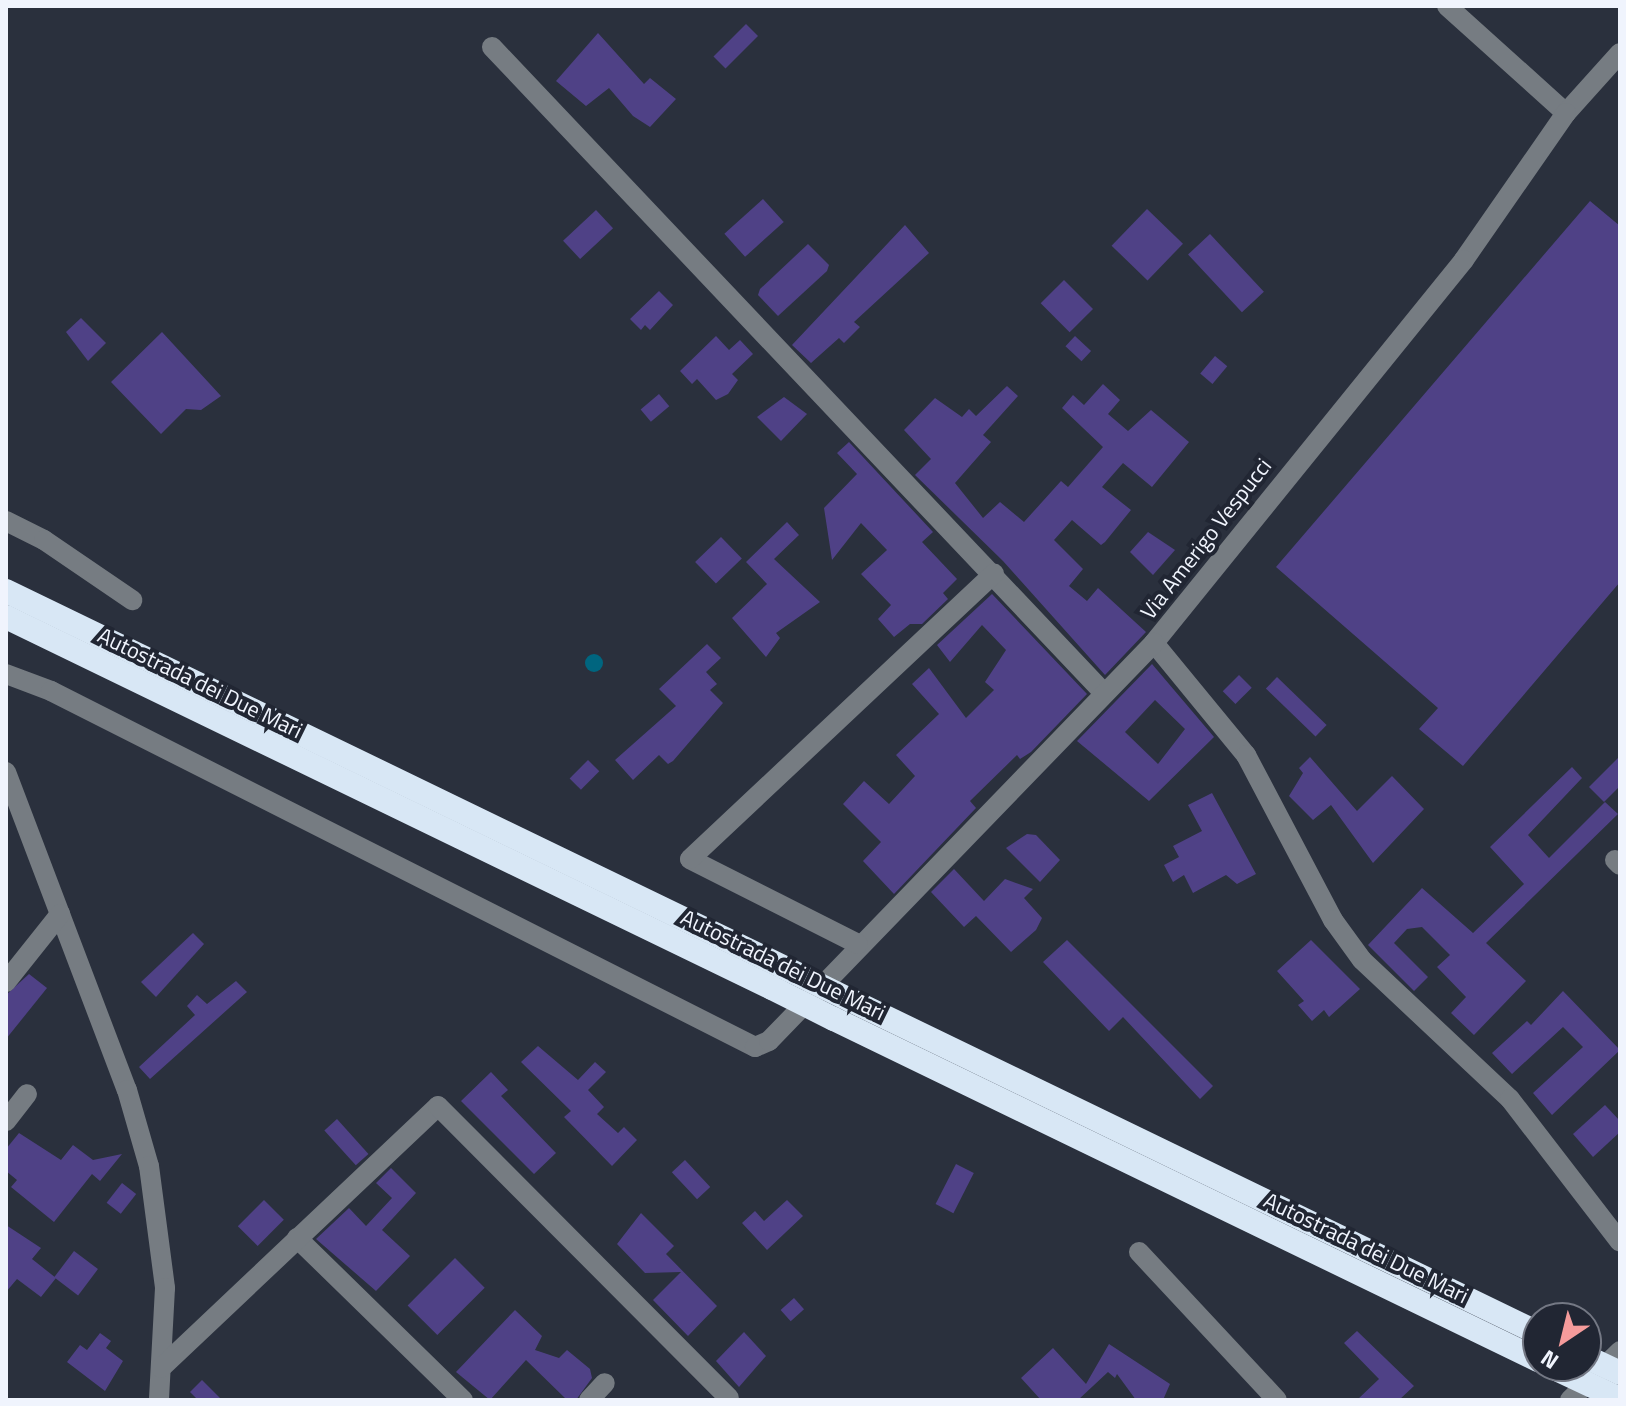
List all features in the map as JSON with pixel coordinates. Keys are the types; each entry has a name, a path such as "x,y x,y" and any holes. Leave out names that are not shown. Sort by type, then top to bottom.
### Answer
{"highway":[{"name":"Autostrada dei Due Mari","path":"6,591 1522,1325"},
{"name":"Autostrada dei Due Mari","path":"6,617 1522,1352"},
{"name":"Autostrada dei Due Mari","path":"1584,1382 1620,1399"}],"street":[{"path":"1447,6 1566,113"},
{"path":"492,47 1104,693"},
{"name":"Via Amerigo Vespucci","path":"1620,53 1566,113 1464,260 1154,643 1246,755 1333,920 1362,960 1510,1099 1620,1242"},
{"path":"6,521 44,540 132,600"},
{"path":"858,944 690,859 994,574"},
{"path":"6,674 51,691 755,1047 769,1041 858,944 1154,643"},
{"path":"6,772 127,1090 149,1166 165,1288 159,1400"},
{"path":"6,982 60,914"},
{"path":"6,1121 27,1094"},
{"path":"161,1368 438,1106 729,1398"},
{"path":"297,1238 463,1400"},
{"path":"1139,1252 1277,1400"},
{"path":"1570,1400 1620,1351"},
{"path":"589,1400 605,1383"}],"water":[{"path":"594,654 603,663 594,672 585,663"}],"building":[{"path":"746,24 758,36 725,69 713,57"},
{"path":"598,33 644,84 650,78 676,99 650,127 633,116 609,88 586,106 556,81"},
{"path":"763,199 784,222 745,257 724,234"},
{"path":"1590,201 1620,226 1620,582 1463,766 1419,729 1438,708 1276,567"},
{"path":"1147,209 1183,244 1148,280 1112,246"},
{"path":"596,210 613,228 580,259 563,241"},
{"path":"905,225 929,253 854,322 860,327 844,343 839,338 811,363 792,345"},
{"path":"1210,234 1264,292 1242,312 1188,254"},
{"path":"808,244 829,265 827,271 778,316 758,295 760,289"},
{"path":"1064,280 1093,309 1070,332 1041,303"},
{"path":"659,291 673,305 650,330 645,325 641,330 630,319"},
{"path":"81,318 106,343 88,361 66,332"},
{"path":"162,332 221,396 201,410 186,409 161,434 111,382"},
{"path":"716,336 729,350 740,340 753,354 732,374 738,380 728,394 716,400 697,379 692,384 680,371"},
{"path":"1075,336 1091,351 1082,361 1065,346"},
{"path":"1215,356 1227,366 1212,384 1200,374"},
{"path":"1103,384 1120,400 1108,414 1128,431 1151,410 1189,442 1152,487 1123,463 1102,487 1131,510 1101,545 1072,520 1054,540 1083,569 1069,586 1087,601 1098,588 1146,632 1105,675 1003,561 915,475 931,459 904,430 935,398 962,417 969,409 976,416 1007,386 1018,396 983,435 991,442 955,483 983,518 1000,502 1024,522 1061,481 1068,487 1103,447 1062,408 1073,395 1084,405"},
{"path":"659,394 669,406 651,422 641,409"},
{"path":"784,397 807,414 781,441 757,417"},
{"path":"849,442 933,532 922,542 957,579 943,593 948,599 922,624 910,624 894,637 878,619 891,605 861,574 887,550 861,523 832,560 824,508 857,474 837,453"},
{"path":"787,522 799,535 774,559 820,602 776,633 780,638 766,657 732,618 767,584 746,562"},
{"path":"1148,532 1175,550 1153,575 1130,552"},
{"path":"721,537 742,559 716,584 695,562"},
{"path":"992,594 1087,694 1031,752 1020,759 1017,755 970,801 976,808 894,894 863,861 881,842 843,804 864,781 889,804 915,776 896,755 939,714 912,684 929,668 966,718 994,690 985,682 1006,650 982,625 950,662 937,645"},
{"path":"707,644 721,658 706,672 717,684 710,690 723,703 673,761 668,764 659,755 633,780 615,760 676,706 659,689"},
{"path":"1152,664 1214,737 1149,801 1077,741","holes":["1155,700 1185,729 1158,764 1125,732"]},
{"path":"1239,675 1252,688 1235,704 1223,691"},
{"path":"1277,677 1327,725 1316,736 1266,689"},
{"path":"1620,756 1620,786 1604,802 1589,787"},
{"path":"1310,757 1357,811 1392,776 1424,809 1373,863 1331,805 1313,820 1289,796 1303,773 1299,768"},
{"path":"588,760 599,771 581,790 570,778"},
{"path":"1572,767 1582,778 1528,835 1549,858 1605,802 1618,814 1486,943 1526,981 1474,1035 1451,1013 1466,997 1437,967 1450,955 1422,927 1407,929 1394,943 1428,977 1414,991 1368,945 1422,888 1473,933 1524,884 1490,847"},
{"path":"1212,793 1256,874 1237,884 1226,875 1193,893 1184,875 1173,882 1164,865 1179,857 1173,846 1202,831 1188,805"},
{"path":"1027,834 1036,835 1060,860 1040,882 1006,848"},
{"path":"954,869 984,901 1005,879 1033,889 1024,898 1042,918 1036,930 1011,952 976,916 964,927 931,892"},
{"path":"193,933 204,944 156,997 141,982"},
{"path":"1067,940 1213,1086 1200,1099 1123,1017 1109,1031 1043,962"},
{"path":"1311,940 1360,989 1329,1017 1324,1010 1312,1021 1298,1005 1304,1001 1277,971"},
{"path":"29,974 47,988 6,1039 6,995"},
{"path":"236,981 247,992 150,1079 139,1067 195,1015 187,1006 197,995 207,1004"},
{"path":"1563,991 1620,1050 1552,1115 1533,1093 1583,1047 1563,1027 1512,1074 1492,1053 1527,1021 1531,1025"},
{"path":"538,1046 578,1080 595,1062 606,1072 588,1090 604,1107 597,1114 618,1133 624,1127 637,1140 612,1166 564,1117 571,1111 521,1062"},
{"path":"491,1072 508,1090 501,1096 556,1153 534,1174 461,1101"},
{"path":"1605,1105 1620,1121 1620,1132 1593,1157 1573,1134"},
{"path":"337,1119 368,1154 356,1165 324,1130"},
{"path":"19,1133 61,1160 73,1145 93,1160 122,1154 100,1181 92,1174 54,1222 11,1187 17,1180 6,1171 6,1149"},
{"path":"685,1160 710,1187 697,1199 672,1172"},
{"path":"956,1164 974,1173 953,1213 936,1204"},
{"path":"391,1168 416,1193 382,1230 410,1256 376,1291 316,1239 349,1208 366,1226 392,1198 376,1183"},
{"path":"122,1183 136,1194 121,1214 107,1203"},
{"path":"264,1200 284,1220 258,1246 238,1226"},
{"path":"787,1200 803,1216 767,1250 742,1223 755,1211 764,1221"},
{"path":"641,1213 674,1246 666,1254 717,1306 688,1336 653,1300 681,1272 645,1273 617,1244"},
{"path":"6,1225 41,1248 32,1259 56,1278 41,1297 17,1279 6,1292"},
{"path":"74,1251 98,1269 78,1295 54,1277"},
{"path":"455,1258 485,1288 437,1335 408,1305"},
{"path":"794,1298 804,1309 791,1321 781,1310"},
{"path":"515,1310 542,1336 535,1350 559,1358 567,1350 590,1369 592,1378 576,1400 567,1400 526,1360 490,1400 456,1372"},
{"path":"1357,1331 1414,1386 1399,1400 1357,1400 1379,1379 1344,1343"},
{"path":"744,1332 766,1356 739,1387 716,1361"},
{"path":"100,1333 111,1341 106,1348 123,1361 105,1391 67,1362 80,1345 87,1350"},
{"path":"1109,1344 1170,1384 1163,1400 1136,1400 1117,1374 1115,1378 1108,1372 1078,1400 1041,1400 1021,1378 1053,1348 1086,1384"},
{"path":"202,1380 222,1400 198,1400 190,1392"}]}
